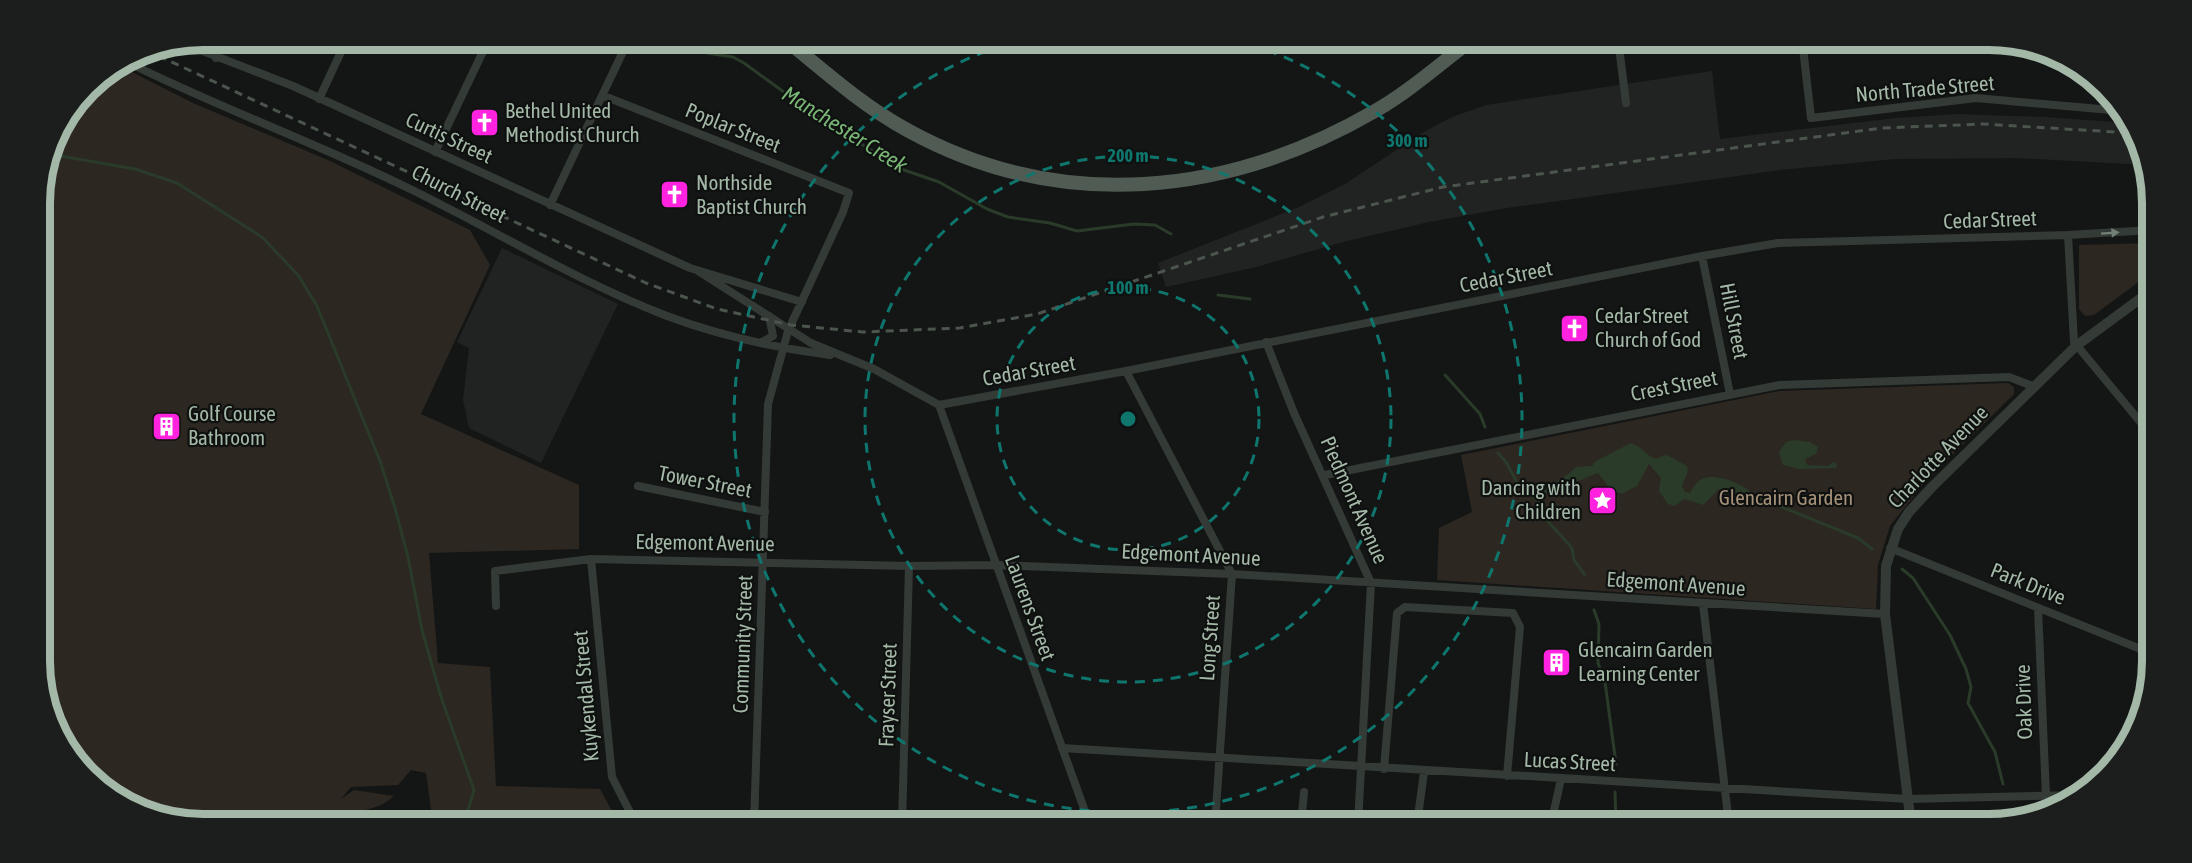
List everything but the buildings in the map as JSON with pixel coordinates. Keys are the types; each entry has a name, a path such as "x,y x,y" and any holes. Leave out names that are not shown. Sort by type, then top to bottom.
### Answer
{"main road":[{"path":"798,50 854,96 881,114 938,145 999,168 1042,178 1072,183 1132,185 1163,184 1222,174 1265,161 1320,140 1377,110 1458,50"}],"street":[{"name":"Curtis Street","path":"198,50 292,86 698,271 802,302"},
{"path":"216,58 218,50"},
{"path":"319,99 342,50"},
{"path":"435,152 484,50"},
{"path":"550,205 624,50"},
{"path":"1619,50 1626,103"},
{"name":"North Trade Street","path":"1803,50 1811,118 1976,98 2111,109"},
{"name":"Church Street","path":"134,66 196,97 397,183 634,302 705,328 762,342 842,357"},
{"name":"Poplar Street","path":"604,96 849,193"},
{"name":"Community Street","path":"754,814 768,405 782,346 843,212 849,193"},
{"name":"Cedar Street","path":"939,405 1126,371 1702,256 1778,243 2068,235 2142,231"},
{"path":"2068,235 2074,342 2142,424"},
{"name":"Hill Street","path":"1702,256 1730,394"},
{"name":"Curtis Street","path":"698,271 811,343 881,372 939,405"},
{"name":"Charlotte Avenue","path":"1910,813 1885,615 1886,574 1890,548 1909,512 2034,387 2076,346 2142,297"},
{"path":"762,342 773,336 770,316"},
{"path":"770,316 778,329 782,346 792,339 811,343"},
{"name":"Piedmont Avenue","path":"1266,342 1294,413 1325,476 1371,583 1359,813"},
{"name":"Long Street","path":"1126,371 1232,574 1216,813"},
{"name":"Crest Street","path":"1325,476 1780,385 2009,377 2034,387"},
{"name":"Laurens Street","path":"939,405 1086,814"},
{"name":"Tower Street","path":"638,486 765,512"},
{"name":"Park Drive","path":"1890,548 2142,650"},
{"name":"Edgemont Avenue","path":"496,606 495,571 591,559 909,566 995,565 1232,574 1885,615"},
{"name":"Kuykendal Street","path":"591,559 612,777 631,814"},
{"name":"Frayser Street","path":"902,814 909,566"},
{"path":"1703,604 1727,813"},
{"path":"1384,769 1397,613 1405,607 1514,613 1520,627 1507,776"},
{"name":"Oak Drive","path":"2038,608 2046,796"},
{"name":"Lucas Street","path":"1062,748 1424,772 1908,799 2062,796"},
{"path":"1418,813 1424,772"},
{"path":"1553,813 1561,780"},
{"path":"1302,813 1304,792"}],"shaded area":[{"path":"1712,71 1720,139 1896,118 1957,114 2045,117 2120,122 2131,144 2137,165 2016,158 1895,159 1780,170 1507,208 1429,222 1343,242 1256,267 1166,287 1158,263 1299,207 1345,184 1422,133 1452,117 1486,105"},
{"path":"502,248 618,304 541,463 469,428 463,400 469,348 457,342"},
{"path":"1794,440 1810,442 1818,447 1816,454 1805,459 1807,465 1828,466 1833,462 1837,464 1836,468 1798,469 1783,465 1779,452 1786,442"},
{"path":"1631,443 1653,458 1667,455 1687,466 1688,471 1682,486 1685,492 1690,493 1696,483 1702,479 1715,477 1738,484 1755,496 1734,495 1719,489 1703,505 1684,499 1675,506 1668,504 1659,491 1661,478 1649,464 1637,486 1622,494 1611,490 1598,473 1540,496 1548,487 1576,467 1592,466 1596,461"}],"green space":[{"path":"127,70 193,103 330,161 470,230 490,265 421,414 579,485 579,549 429,553 438,663 490,667 496,786 600,789 613,814 432,814 426,773 411,770 398,785 351,787 341,799 354,790 394,796 387,802 357,814 202,814 172,811 153,805 117,788 87,761 75,746 58,710 52,691 50,661 51,182 61,144 81,109 102,87"},
{"path":"2142,243 2142,279 2094,315 2085,316 2079,309 2079,245"},
{"name":"Glencairn Garden","path":"2008,383 2014,387 2014,394 1925,482 1890,526 1878,565 1876,609 1437,580 1439,528 1472,512 1461,455 1779,391"}],"waterway":[{"name":"Manchester Creek","path":"702,50 707,53 733,57 744,63 828,124 904,170 939,182 987,209 1008,217 1050,223 1077,231 1134,224 1155,225 1171,234"},
{"path":"57,155 135,169 177,183 262,237 298,275 317,306 380,461 395,508 408,557 422,630 441,697 474,790 467,814"},
{"path":"1218,295 1250,299"},
{"path":"1445,375 1480,414 1485,427"},
{"path":"1498,453 1506,462 1518,484 1536,499 1544,517 1572,548 1574,560 1585,575"},
{"path":"1755,496 1858,538 1872,549"},
{"path":"1902,569 1913,578 1950,635 1966,669 1971,687 1968,703 1995,752 2003,784"},
{"path":"1594,610 1599,624 1598,663 1605,682 1616,764"},
{"path":"1615,792 1616,813"}],"railway":[{"path":"159,56 646,283 717,309 791,325 863,332 960,328 1037,314 1323,217 1443,187 1882,128 1983,124 2125,133"}],"place":[{"name":"Bethel United Methodist Church","path":"484,123"},
{"name":"Northside Baptist Church","path":"675,195"},
{"name":"Cedar Street Church of God","path":"1574,328"},
{"name":"Golf Course Bathroom","path":"167,426"},
{"name":"Dancing with Children","path":"1602,500"},
{"name":"Glencairn Garden Learning Center","path":"1557,662"}]}
